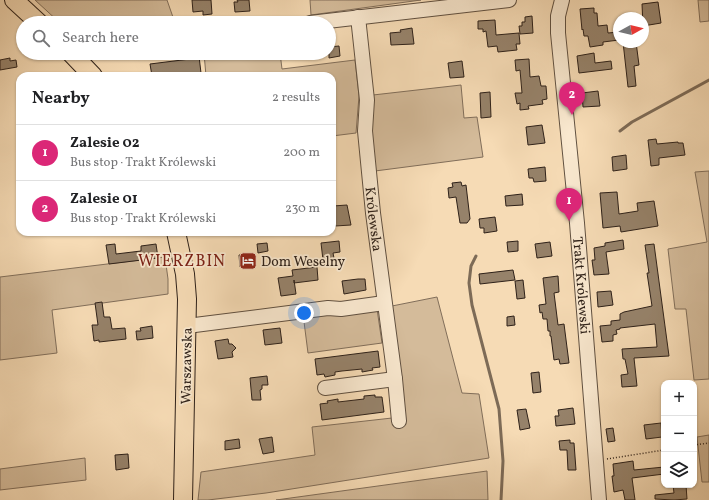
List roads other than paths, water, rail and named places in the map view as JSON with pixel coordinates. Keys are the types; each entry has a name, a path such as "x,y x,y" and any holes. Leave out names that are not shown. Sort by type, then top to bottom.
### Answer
{"main road":[{"path":"14,0 31,16"},
{"path":"81,60 90,72"},
{"name":"Warszawska","path":"177,236 187,299 183,500"}],"street":[{"path":"336,20 509,0"},
{"name":"Trakt Królewski","path":"562,0 558,16 558,33 577,223 599,500"},
{"name":"Królewska","path":"358,17 367,100 365,131 373,213 395,379 399,421"},
{"path":"187,326 328,308 341,309 384,303"},
{"path":"325,388 395,379"}],"waterway":[{"path":"620,131 632,122 709,80"},
{"path":"559,202 569,190"},
{"path":"476,256 471,266 469,283 472,305 499,409 503,461 501,500"}],"place":[{"name":"Zalesie 01","path":"572,115"},
{"name":"Zalesie 02","path":"569,221"},
{"name":"Dom Weselny","path":"248,261"}],"district":[{"name":"WIERZBIN","path":"182,260"}]}
